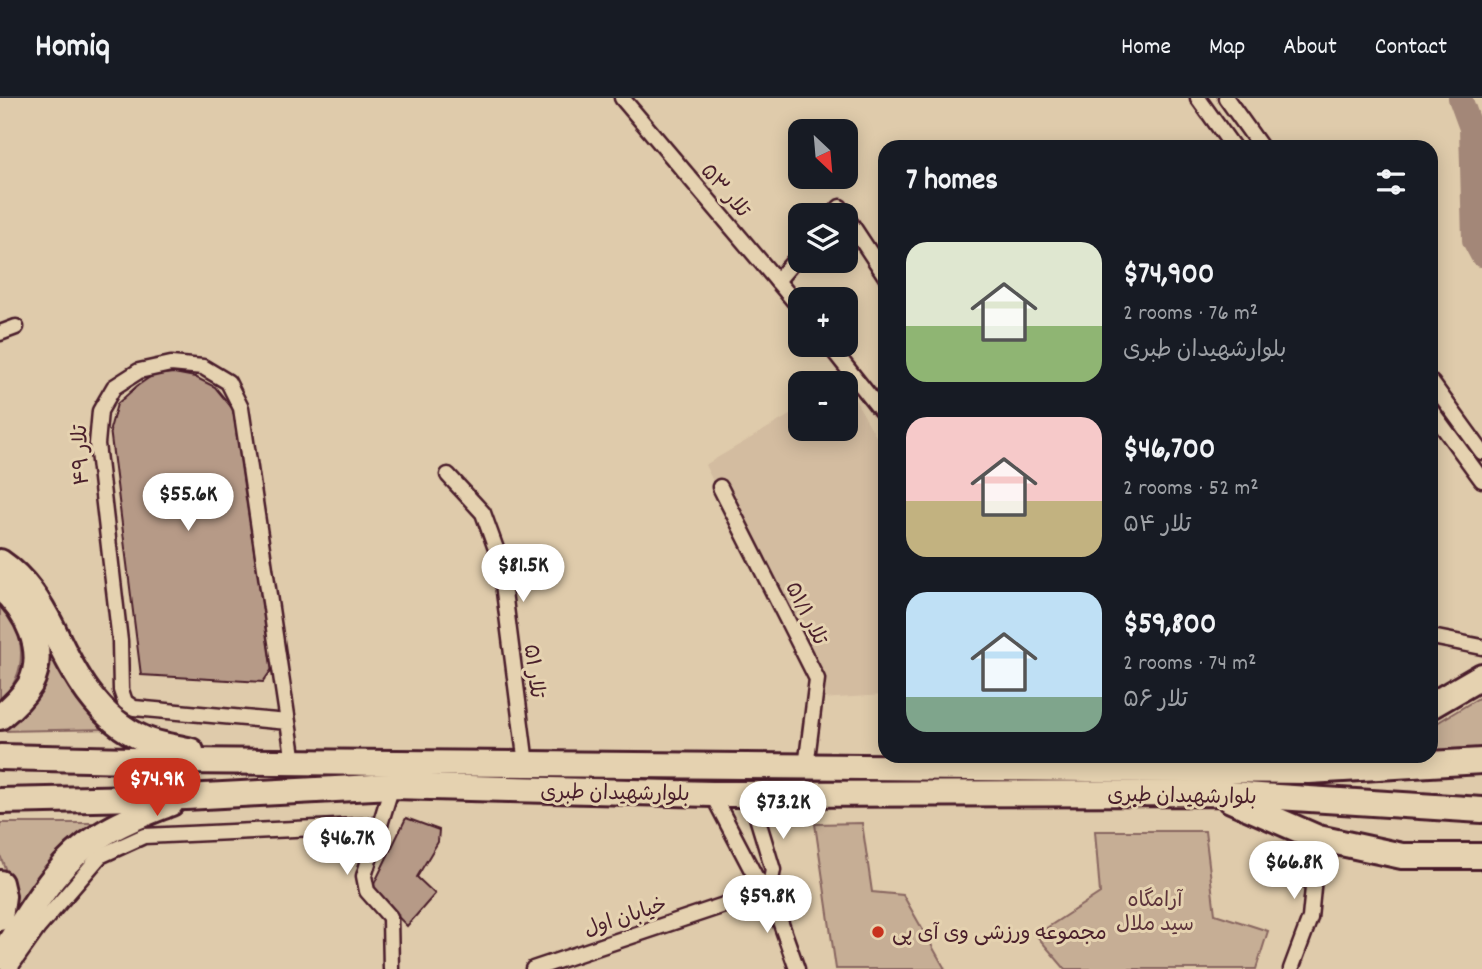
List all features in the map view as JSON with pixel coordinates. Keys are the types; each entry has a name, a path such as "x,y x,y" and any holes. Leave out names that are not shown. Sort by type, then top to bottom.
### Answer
{"highway":[{"path":"0,562 23,581 39,601 83,687 118,723 143,738 243,761"},
{"path":"0,587 14,599 28,618 34,639 36,664 30,684 0,718"},
{"path":"1438,702 1482,676"},
{"name":"بلوارشهیدان طبری","path":"0,757 806,767 967,763"},
{"name":"بلوارشهیدان طبری","path":"1148,763 1309,771 1482,761"},
{"path":"1309,771 1326,763"},
{"name":"بلوارشهیدان طبری","path":"0,801 186,797 391,786 712,794 1214,793 1482,810"},
{"path":"1214,793 1318,838 1402,856 1482,856"},
{"path":"0,957 41,894 63,866 95,838 126,821 186,797"},
{"path":"0,883 3,896 0,918"}],"street":[{"name":"تلار ۵۳","path":"622,98 788,294"},
{"path":"1198,98 1228,140"},
{"path":"1226,98 1256,140"},
{"path":"858,234 878,265"},
{"path":"777,281 788,268"},
{"path":"0,333 16,327"},
{"path":"838,357 878,407"},
{"name":"تلار ۴۹","path":"288,722 134,708 125,702 121,690 120,641 97,444 100,411 114,387 139,371 171,364 203,367 228,382 241,408 294,762"},
{"path":"1438,391 1482,452"},
{"path":"1438,420 1482,480"},
{"name":"تلار ۵۱","path":"448,475 483,513 500,560 526,764"},
{"name":"تلار ۵۱/۱","path":"720,487 817,679 806,767"},
{"path":"1438,638 1482,647"},
{"path":"391,786 364,876 367,891 390,916 391,969"},
{"path":"712,794 756,878 769,890 797,969"},
{"path":"750,794 773,870 769,890"},
{"path":"9,969 38,928 100,856 144,836 380,825"},
{"path":"1292,969 1310,918 1318,838"},
{"name":"خیابان اول","path":"533,969 769,890"}],"shaded area":[{"path":"858,405 878,440 878,695 821,699 705,465 788,416 788,441 858,441"}],"green space":[{"path":"0,604 15,627 21,653 16,678 0,700"},
{"path":"38,625 111,729 0,731 0,728 11,722"},
{"path":"1482,696 1482,748 1438,751 1438,722"},
{"path":"0,823 96,823 63,853 5,935 9,879 0,855"},
{"name":"مجموعه ورزشی وی آی پی","path":"862,823 872,892 903,895 945,969 836,969 815,824"},
{"name":"آرامگاه سید ملال","path":"1095,831 1205,831 1215,914 1268,931 1256,969 1065,969 1036,935 1100,893"}],"building":[{"path":"174,373 195,377 215,387 233,409 272,669 263,682 141,675 110,429 117,404 137,386 153,375"},
{"path":"406,818 439,830 438,842 417,877 435,894 407,926 375,893 374,884"}],"waterway":[{"path":"1460,98 1471,128 1474,240 1482,255"}],"place":[{"name":"مجموعه ورزشی وی آی پی","path":"878,932"}]}
